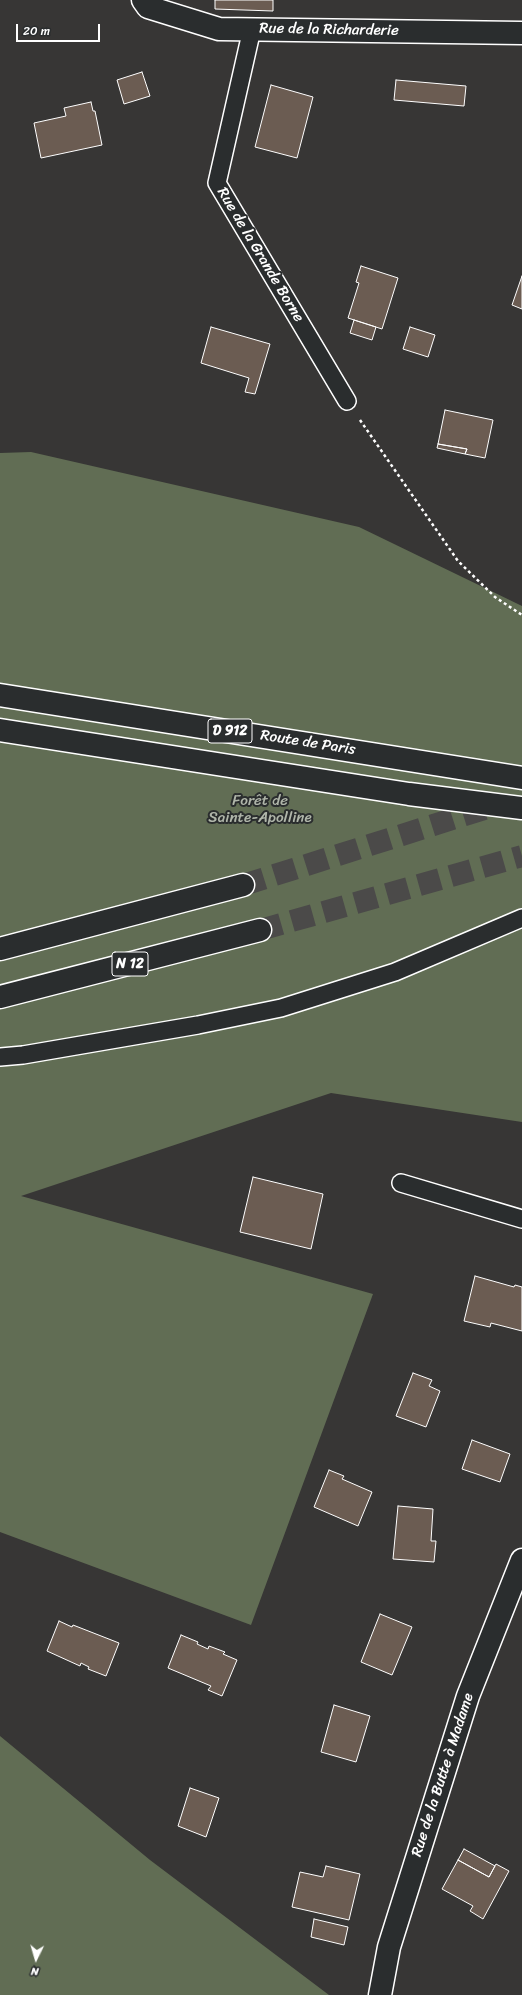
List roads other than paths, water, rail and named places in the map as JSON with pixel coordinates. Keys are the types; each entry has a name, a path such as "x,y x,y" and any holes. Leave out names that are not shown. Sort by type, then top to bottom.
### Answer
{"main road":[{"name":"Rue de la Richarderie","path":"143,0 148,7 219,28 522,33"},
{"name":"Route de Paris","path":"0,695 522,778"},
{"name":"D 912","path":"0,730 402,792 522,808"},
{"path":"0,949 243,885"},
{"name":"N 12","path":"0,997 260,930"},
{"name":"Rue de la Butte à Madame","path":"380,1995 389,1947 468,1696 522,1560"}],"lane":[{"name":"Rue de la Grande Borne","path":"252,29 217,183 347,401"},
{"path":"0,1057 23,1055 281,1008 395,972 522,918"},
{"path":"401,1183 522,1219"}],"tunnel":[{"path":"243,885 500,804"},
{"path":"260,930 522,856"}],"park label":[{"name":"Forêt de Sainte-Apolline","path":"260,810"}]}
